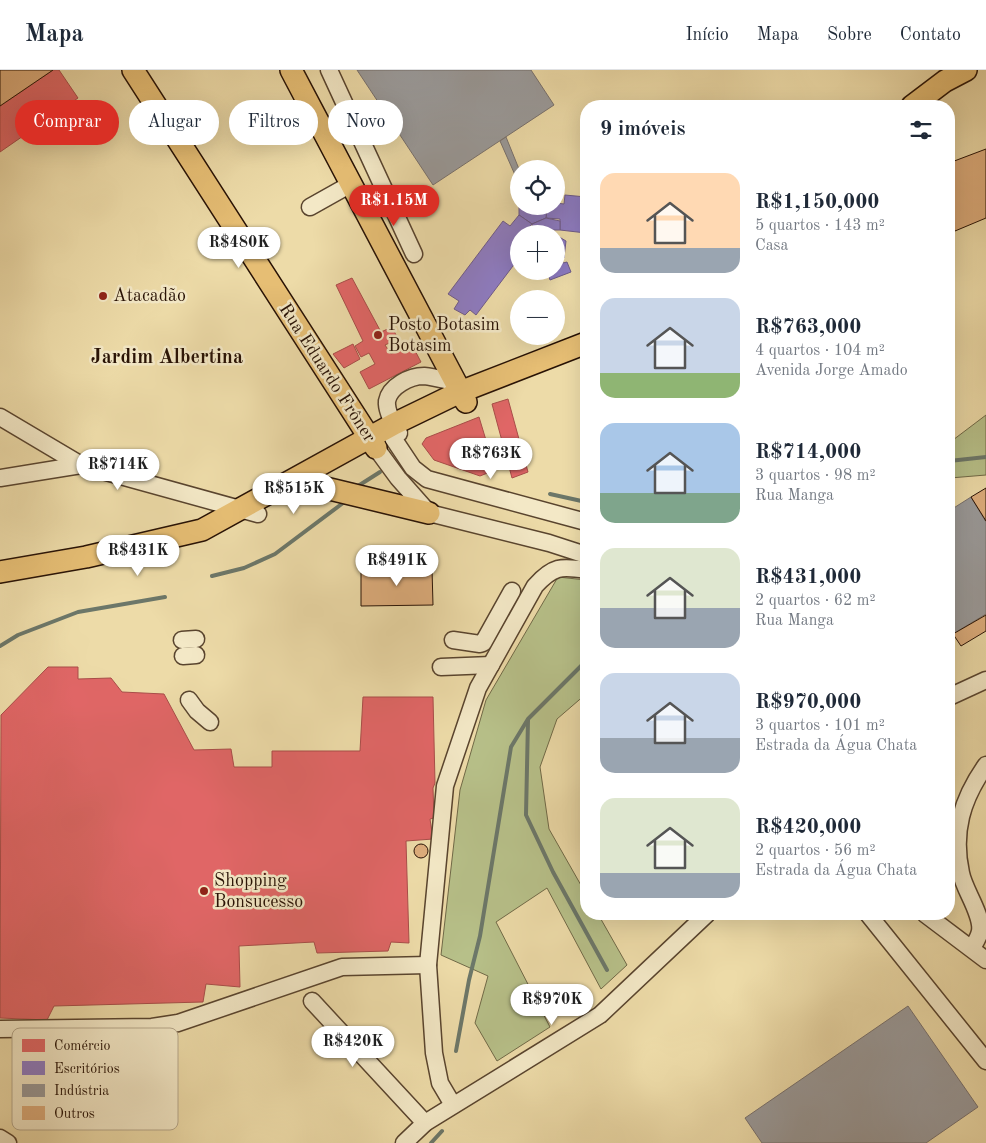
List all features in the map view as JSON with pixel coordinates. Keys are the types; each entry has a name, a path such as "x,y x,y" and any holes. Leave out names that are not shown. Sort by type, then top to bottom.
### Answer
{"main road":[{"name":"Rua Eduardo Frôner","path":"133,70 387,436"},
{"path":"291,70 460,392"},
{"path":"906,100 947,70"},
{"path":"920,100 945,81 966,70"},
{"path":"0,572 86,557 202,530 312,485 387,436 460,392 580,345"},
{"path":"460,392 580,358"},
{"path":"0,582 138,559 177,548 231,528 249,511 387,436"},
{"path":"312,485 429,512"}],"street":[{"path":"329,70 414,254"},
{"path":"310,207 351,184"},
{"path":"460,392 425,376 414,377 400,384 392,393 387,401 389,412 387,436 398,478 429,512 549,543 580,553"},
{"path":"0,418 82,465 249,511"},
{"path":"387,436 414,468 427,478 580,520"},
{"path":"0,478 82,465"},
{"path":"453,1105 440,1083 434,1053 428,965 445,786 478,688 535,586 545,575 555,569 565,567 580,569"},
{"path":"453,640 483,643 512,591"},
{"path":"441,667 491,665"},
{"path":"955,694 986,680"},
{"path":"189,700 197,711 210,722"},
{"path":"972,948 980,929 978,917 961,874 957,846 958,828 974,782 986,765"},
{"path":"404,1143 425,1123 600,1015 702,920"},
{"path":"933,920 986,960"},
{"path":"879,921 986,1061"},
{"path":"76,1028 152,1027 178,1023 342,967 428,965"},
{"path":"312,1002 425,1123"},
{"path":"0,1138 8,1143"}],"green space":[{"path":"986,415 986,475 955,478 955,438"},
{"path":"558,577 580,579 580,699 557,719 540,767 549,829 580,883 580,920 601,920 627,965 601,989 547,888 496,922 550,1027 497,1061 475,1023 488,976 441,955 460,790 486,700"}],"building: Comércio":[{"path":"53,70 59,70 78,98 75,100 15,100 15,142 0,152 0,106"},
{"name":"Posto Botasim Botasim","path":"352,278 381,332 392,327 398,339 385,345 391,354 411,343 421,362 369,389 360,372 375,364 369,353 361,357 355,346 363,341 336,285"},
{"path":"353,344 360,359 344,368 333,354"},
{"path":"508,399 528,472 512,478 492,404"},
{"path":"479,417 495,470 480,476 434,460 422,444 426,438"},
{"name":"Shopping Bonsucesso","path":"48,667 78,667 78,679 111,678 122,692 164,694 194,750 231,749 234,767 272,767 272,751 360,751 363,697 433,697 435,783 433,788 434,818 430,819 433,839 406,841 409,943 391,942 388,951 317,953 314,942 239,946 240,987 206,984 203,1002 54,1006 47,1020 0,1018 1,715"}],"building: Escritórios":[{"path":"565,195 580,196 580,232 565,231 565,225 560,225 560,219 546,218 546,215 565,215"},
{"path":"519,215 546,215 546,218 532,224"},
{"path":"519,215 532,224 531,225 511,225"},
{"path":"546,218 560,221 560,225 532,224"},
{"path":"503,221 510,226 510,270 476,315 470,310 465,315 454,309 459,301 448,294"},
{"path":"565,262 567,262 571,272 565,274"}],"building: Indústria":[{"path":"357,70 531,70 554,105 433,185 403,140 403,100 377,100"},
{"path":"506,137 515,160 510,160 510,164 500,141"},
{"path":"971,497 986,522 986,614 955,633 955,507"},
{"path":"908,1006 978,1107 926,1143 762,1143 745,1118"}],"building: Outros":[{"path":"0,70 53,70 0,106"},
{"path":"986,149 986,218 955,231 955,161"},
{"path":"986,488 986,521 971,497"},
{"path":"361,569 432,569 433,605 361,606"},
{"path":"986,615 986,631 961,646 955,637 955,633"},
{"path":"418,844 424,844 428,851 424,858 418,858 414,854 414,848"}],"waterway":[{"path":"955,460 986,457"},
{"path":"358,486 380,472"},
{"path":"550,494 580,501"},
{"path":"212,576 244,568 275,554 343,503"},
{"path":"0,646 18,635 78,612 165,597"},
{"path":"456,1051 469,980 480,936 511,747 528,719 580,667"},
{"path":"528,720 526,815 553,872 607,970"},
{"path":"431,1143 442,1131"}],"place":[{"name":"Atacadão","path":"103,296"},
{"name":"Posto Botasim Botasim","path":"378,335"},
{"name":"Shopping Bonsucesso","path":"204,891"}],"district":[{"name":"Jardim Albertina","path":"167,358"}]}
